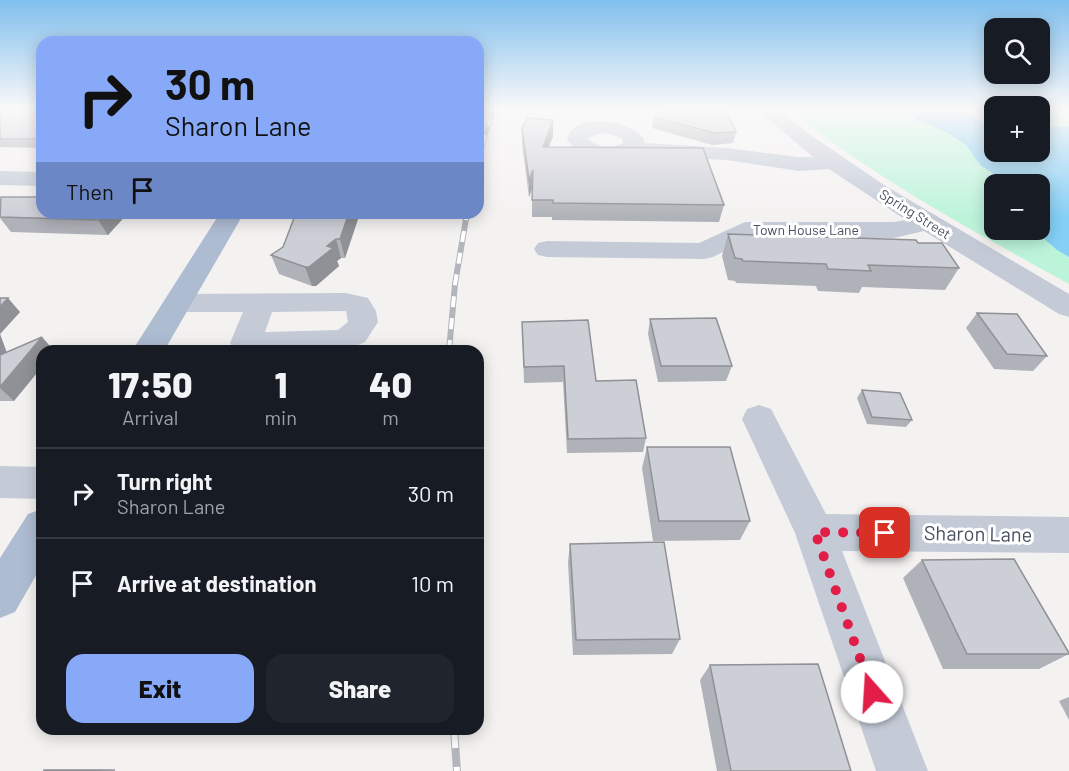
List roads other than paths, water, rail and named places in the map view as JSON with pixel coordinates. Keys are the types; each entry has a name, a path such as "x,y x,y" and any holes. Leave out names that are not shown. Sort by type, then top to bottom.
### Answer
{"main road":[{"path":"152,345 228,219"},
{"path":"0,597 36,537"}],"street":[{"name":"Spring Street","path":"813,146 833,162 926,222 1069,307"},
{"path":"629,149 727,154 799,164 833,162"},
{"path":"0,178 36,179"},
{"name":"Town House Lane","path":"547,249 704,251 745,230 894,230 926,222"},
{"path":"177,303 261,304"},
{"path":"759,419 815,532 902,771"},
{"path":"0,482 36,483"},
{"name":"Sharon Lane","path":"815,532 1069,535"}],"water":[{"path":"967,146 984,146 984,162 1050,162 1050,146 1069,146 1069,257 1046,240 1050,240 1050,174 994,174 981,166"}],"railway":[{"path":"450,345 455,284 466,219"},
{"path":"454,735 457,771"}]}
